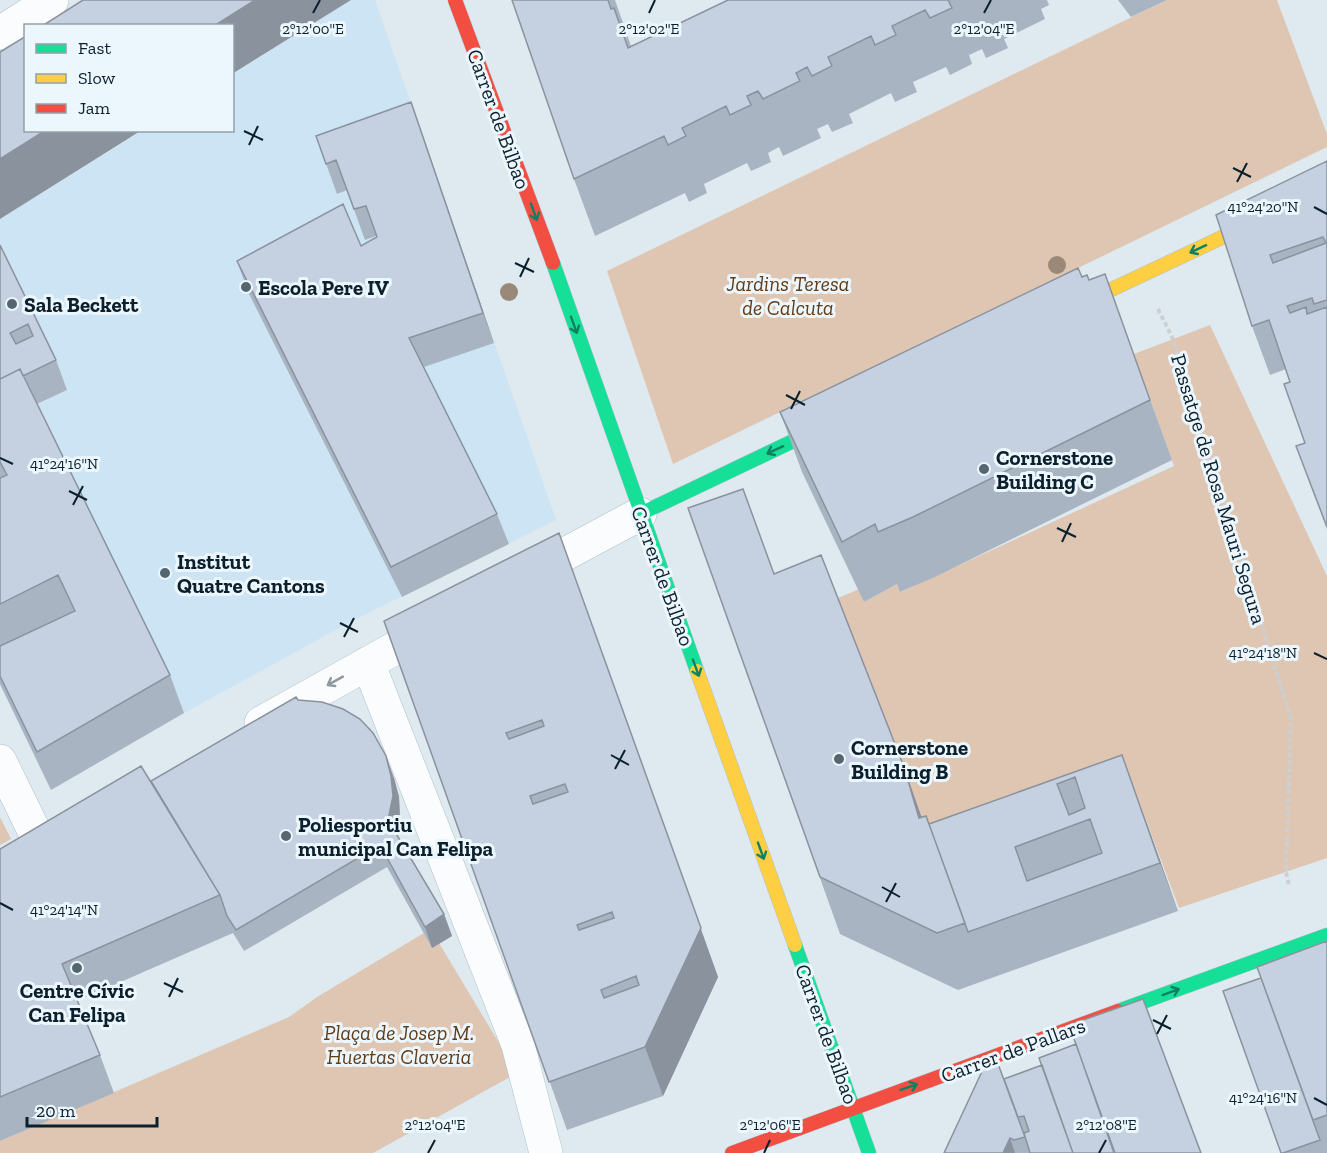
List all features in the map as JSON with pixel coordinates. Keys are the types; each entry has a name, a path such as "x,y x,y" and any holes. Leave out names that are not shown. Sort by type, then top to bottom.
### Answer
{"main road":[{"name":"Carrer de Bilbao","path":"455,0 555,270 869,1153"},
{"path":"1056,316 1327,188"},
{"path":"640,514 843,417"},
{"name":"Carrer de Pallars","path":"732,1153 1327,935"}],"street":[{"path":"0,33 52,0"},
{"path":"504,587 640,514"},
{"path":"236,737 462,610"},
{"path":"368,663 518,1045 546,1153"},
{"path":"0,760 40,845"}],"path":[{"name":"Passatge de Rosa Mauri Segura","path":"1141,276 1173,339 1291,719 1286,872 1289,886"}],"shaded area":[{"name":"Escola Pere IV","path":"351,0 375,0 556,520 352,621 184,713 51,790 0,685 0,423 67,390 0,253 0,219 140,132 234,132 234,73"}],"green space":[{"name":"Jardins Teresa de Calcuta","path":"1167,0 1277,0 1327,134 1327,147 1078,268 1079,273 1040,286 673,464 607,271"},
{"path":"1210,325 1327,576 1327,858 1179,908 1140,804 946,873 790,619 859,589 864,602 897,584 901,592 1174,466 1134,354"},
{"path":"0,817 11,839 0,845"},
{"name":"Plaça de Josep M. Huertas Claveria","path":"424,933 432,948 439,943 517,1073 373,1153 0,1153 0,1141 289,1017 317,997"}],"building":[{"path":"83,0 255,0 217,24 45,24"},
{"path":"512,0 608,0 611,9 614,8 628,48 728,0 948,0 952,8 930,18 925,10 892,26 896,35 875,45 871,36 828,57 832,66 812,76 807,67 796,73 800,81 763,99 758,91 747,96 751,105 730,115 726,106 682,128 686,136 668,145 664,136 574,179"},
{"path":"24,37 24,132 43,132 0,159 0,52"},
{"path":"411,102 483,313 409,338 497,514 391,567 237,261 343,204 361,246 377,237 366,206 354,209 336,160 326,164 316,136"},
{"path":"1327,161 1327,300 1314,304 1312,298 1287,306 1290,313 1306,307 1307,314 1327,307 1327,527 1296,446 1305,443 1284,384 1290,382 1269,320 1252,326 1216,215","holes":["1323,237 1326,243 1273,263 1270,255"]},
{"path":"0,245 56,360 23,376 20,369 0,379","holes":["28,324 33,336 16,344 10,333"]},
{"path":"1078,268 1082,277 1087,275 1089,280 1105,274 1150,400 913,517 878,532 875,524 842,542 780,412"},
{"path":"20,369 170,675 37,752 0,676 0,646 75,611 58,575 0,604 0,478 7,475 0,462 0,379"},
{"name":"Cornerstone Building B","path":"743,489 774,574 821,555 904,767 919,818 926,816 965,923 937,933 820,877 688,508"},
{"path":"559,533 701,928 645,1047 549,1082 384,621","holes":["542,720 544,726 509,739 506,733","565,784 568,792 533,804 530,796","612,912 614,918 579,930 577,925","636,976 639,985 604,998 601,990"]},
{"name":"Poliesportiu municipal Can Felipa","path":"296,697 298,700 322,702 343,709 360,719 373,733 386,756 393,796 388,820 444,914 425,927 380,845 236,930 227,916 220,895 151,781"},
{"path":"1122,755 1160,863 968,932 929,824","holes":["1075,777 1085,808 1069,815 1057,784","1090,819 1102,853 1027,881 1015,847"]},
{"name":"Centre Cívic Can Felipa","path":"141,766 220,895 62,964 100,1055 0,1097 0,849"},
{"path":"1327,941 1327,1115 1313,1120 1257,967"},
{"path":"1261,978 1320,1140 1283,1153 1281,1153 1223,991"},
{"path":"1143,999 1201,1153 1115,1153 1069,1025"},
{"path":"1076,1044 1114,1153 1073,1153 1039,1058"},
{"path":"997,1061 1025,1137 1014,1140 1010,1138 1003,1153 944,1153 985,1065"},
{"path":"1042,1065 1073,1153 1030,1153 1024,1133 1029,1131 1024,1116 1018,1117 1004,1079"}],"traffic: fast":[{"path":"553,263 697,671"},
{"path":"640,514 831,423"},
{"path":"1118,1011 1327,935"},
{"path":"795,945 869,1153"}],"traffic: slow":[{"path":"1070,309 1327,188"},
{"path":"697,671 795,945"}],"traffic: jam":[{"path":"455,0 553,263"},
{"path":"732,1153 1118,1011"}],"place":[{"name":"Escola Pere IV","path":"246,287"},
{"name":"Sala Beckett","path":"12,304"},
{"name":"Cornerstone Building C","path":"984,469"},
{"name":"Institut Quatre Cantons","path":"165,573"},
{"name":"Cornerstone Building B","path":"839,759"},
{"name":"Poliesportiu municipal Can Felipa","path":"286,836"},
{"name":"Centre Cívic Can Felipa","path":"77,968"}]}
